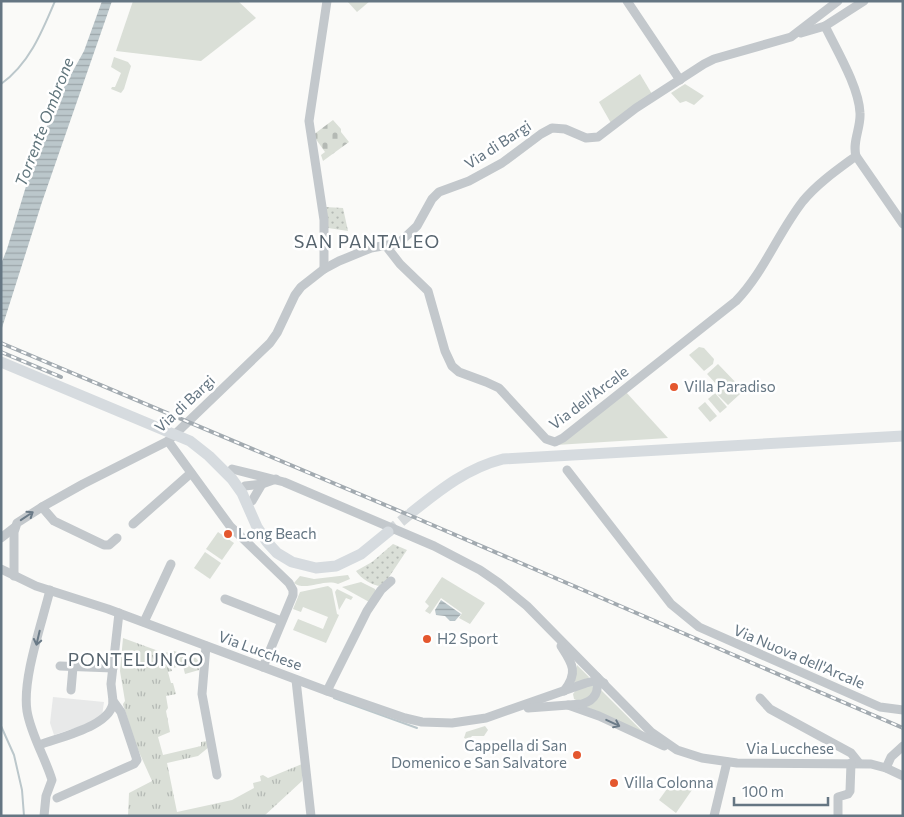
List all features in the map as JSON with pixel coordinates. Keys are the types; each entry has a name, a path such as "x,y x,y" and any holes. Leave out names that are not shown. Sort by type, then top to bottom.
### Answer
{"main road":[{"path":"1,362 168,437 202,444 212,450 232,469 252,500 262,526 262,534"},
{"path":"412,513 445,486 481,466 503,459 903,436"},
{"path":"186,440 214,460 242,485 257,527 274,550 288,560 309,567 323,568 336,566 354,558 388,532"}],"street":[{"path":"324,268 324,220 309,121 327,1"},
{"path":"627,1 680,80"},
{"name":"Via di Bargi","path":"1,538 22,518 168,437 270,343 277,333 296,292 324,268 365,250 399,243 417,226 437,193 470,181 502,163 546,131 558,128 581,137 598,137 636,108 709,61 784,41 796,35 838,1"},
{"path":"796,35 825,26 864,1"},
{"path":"825,26 844,66 859,106 860,121 855,148 856,156 903,224"},
{"name":"Via dell'Arcale","path":"386,246 400,264 428,290 445,352 452,366 459,372 499,388 548,440 555,442 563,438 736,301 749,285 803,201 818,185 856,156"},
{"path":"168,437 191,473 230,526 292,587 293,595 263,667"},
{"name":"Via Lucchese","path":"232,469 276,480 439,548 472,564 516,597 652,732 677,750"},
{"name":"Via Nuova dell'Arcale","path":"567,470 667,599 707,632 880,706 903,710"},
{"path":"133,524 191,473"},
{"path":"242,485 248,477 256,475"},
{"path":"242,485 262,484 276,480"},
{"path":"252,500 262,484"},
{"path":"42,507 54,521 104,545 109,545 116,538"},
{"path":"14,527 14,576"},
{"path":"144,622 171,564"},
{"name":"Via Lucchese","path":"1,569 50,590 144,622 296,680 405,718 422,722 466,722 486,718 586,682 599,680"},
{"path":"327,691 368,611 381,590 391,580"},
{"path":"44,816 46,796 52,782 27,711 26,691 50,590"},
{"path":"224,599 282,621"},
{"path":"39,745 98,723 112,710 112,668 119,613"},
{"name":"Via Lucchese","path":"550,629 569,658 573,668 572,679 564,691"},
{"path":"206,646 202,694 217,775"},
{"path":"60,666 112,668"},
{"path":"71,690 73,666"},
{"path":"296,680 311,816"},
{"name":"Via Lucchese","path":"515,708 582,704 591,700 597,692 599,680"},
{"path":"760,698 770,709 851,753 855,763 850,791 848,794 838,798 838,816"},
{"path":"57,798 136,762 136,755 121,712 113,701"},
{"name":"Via Lucchese","path":"568,704 658,744 702,758 727,762 855,763 886,768 903,776"},
{"path":"886,768 891,757 903,746"},
{"path":"714,816 727,762"}],"shaded area":[{"path":"102,1 112,1 42,202 1,331 1,264 48,123 64,87 84,51"},
{"path":"441,600 461,614 455,621 450,621 445,616 436,615 435,610"},
{"path":"53,697 104,702 102,716 96,721 54,735 50,723"}],"green space":[{"path":"133,1 238,1 256,18 201,61 116,51"},
{"path":"347,1 370,1 357,12"},
{"path":"114,57 128,62 131,66 121,93 111,89 115,87 121,73 111,67"},
{"path":"640,74 652,94 612,125 599,102"},
{"path":"685,84 704,96 694,105 686,101 680,103 671,93"},
{"path":"333,120 349,142 323,161 321,155 325,152 313,135"},
{"path":"325,207 343,208 348,231 328,228"},
{"path":"699,347 704,348 714,359 713,364 704,371 689,355"},
{"path":"718,364 741,388 740,394 728,405 716,393 719,387 707,374"},
{"path":"625,391 668,438 556,445"},
{"path":"715,393 727,407 720,413 708,399"},
{"path":"705,402 717,416 710,422 698,408"},
{"path":"218,532 234,543 222,560 206,549"},
{"path":"393,544 407,550 383,586 364,580 356,571 372,562"},
{"path":"205,552 221,563 210,579 194,568"},
{"path":"348,575 350,579 338,584 327,583 304,586 294,583 300,576 314,579"},
{"path":"442,577 485,603 470,624 459,618 462,613 441,598 430,614 425,611 429,606 425,602"},
{"path":"361,582 375,589 376,592 371,603 342,587"},
{"path":"328,586 332,589 337,614 339,615 326,643 293,630 298,619 323,629 328,617 303,607 301,612 293,609 300,592"},
{"path":"337,589 353,597 351,600 346,598 339,610 335,592"},
{"path":"123,638 164,653 174,651 196,658 200,663 199,670 185,674 183,666 171,668 172,671 168,672 176,694 166,696 168,708 166,711 170,732 158,737 163,755 201,746 201,742 207,741 209,747 198,756 167,763 177,812 232,800 254,788 253,783 261,781 260,776 263,775 268,778 302,764 302,781 264,816 128,816 129,793 152,781 135,743 123,704 125,701 120,671"},
{"path":"577,665 589,677 574,684"},
{"path":"587,685 595,685 590,698 578,701 574,699 573,694 576,690"},
{"path":"601,690 643,732 584,706 599,694"},
{"path":"485,726 488,730 484,736 472,736 469,740 464,738 466,732"},
{"path":"677,775 694,787 676,813 659,800"}],"waterway":[{"path":"1,84 11,76 34,47 55,1"},
{"path":"334,698 417,728"},
{"path":"1,726 14,755 22,790 24,816"}],"tunnel":[{"path":"388,532 411,513"}],"railway":[{"path":"1,343 416,518 903,728"},
{"path":"1,352 61,377"}],"place":[{"name":"Villa Paradiso","path":"674,387"},
{"name":"Long Beach","path":"228,534"},
{"name":"H2 Sport","path":"427,639"},
{"name":"Cappella di San Domenico e San Salvatore","path":"577,755"},
{"name":"Villa Colonna","path":"614,783"}],"district":[{"name":"SAN PANTALEO","path":"367,242"},
{"name":"PONTELUNGO","path":"136,660"}],"water label":[{"name":"Torrente Ombrone","path":"44,122"}]}
